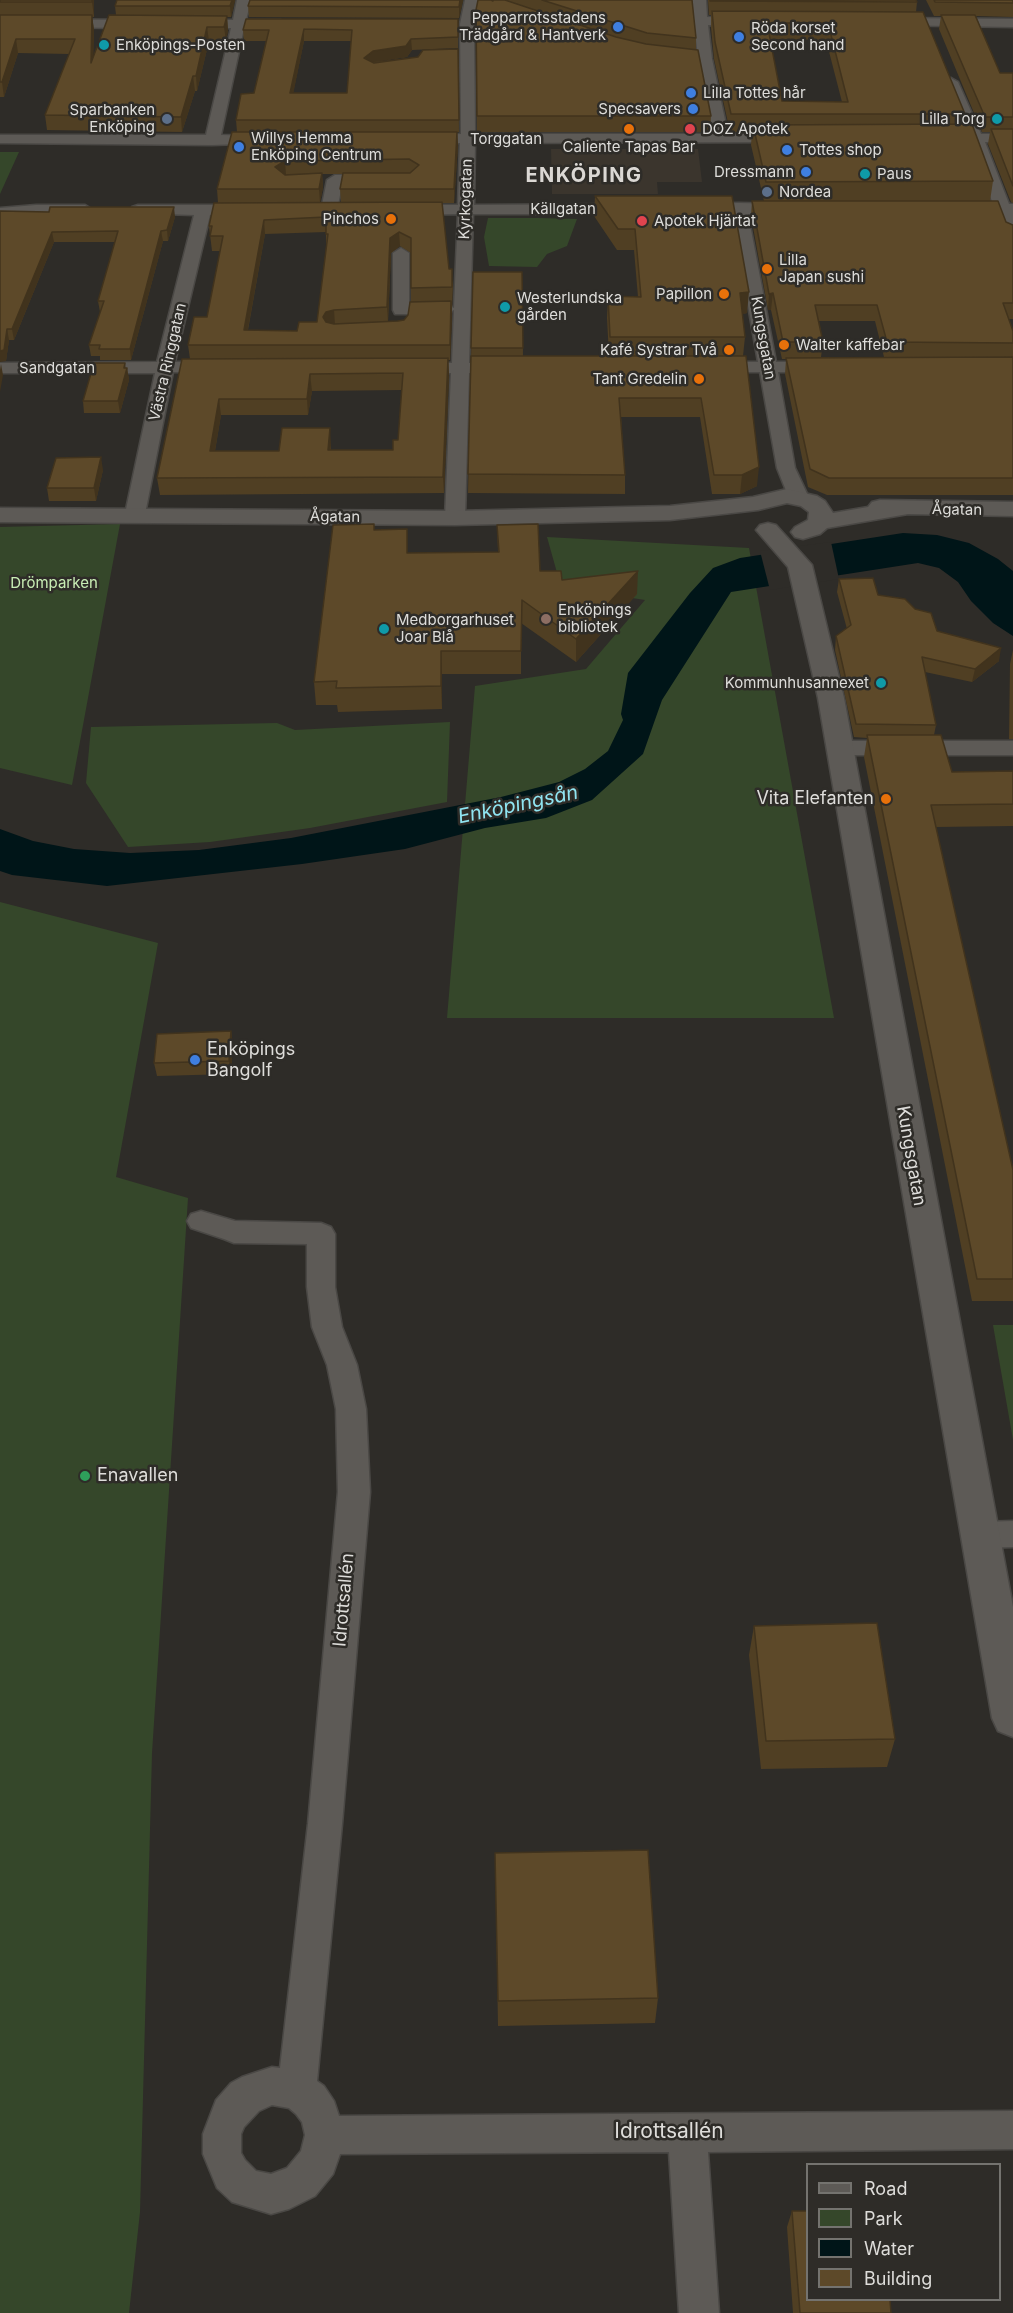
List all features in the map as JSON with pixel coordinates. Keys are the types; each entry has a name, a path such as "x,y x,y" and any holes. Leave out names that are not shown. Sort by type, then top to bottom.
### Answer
{"street":[{"path":"212,141 244,0"},
{"name":"Kyrkogatan","path":"455,518 468,139 462,24 472,0"},
{"path":"699,0 702,21 699,58 721,138"},
{"path":"702,21 762,22"},
{"path":"879,22 1013,23"},
{"path":"0,23 154,24"},
{"path":"177,24 294,24"},
{"path":"947,74 1008,209 1013,237"},
{"name":"Torggatan","path":"410,139 800,138"},
{"path":"929,138 1013,138"},
{"path":"0,139 282,140"},
{"path":"329,210 335,180"},
{"path":"316,181 399,180"},
{"name":"Kungsgatan","path":"739,208 786,468 792,530 841,748 884,1005 1013,1718"},
{"name":"Källgatan","path":"386,210 644,209"},
{"path":"680,209 808,209"},
{"path":"946,210 1008,209"},
{"path":"0,213 36,210 100,210"},
{"path":"122,210 260,210"},
{"name":"Västra Ringgatan","path":"135,514 165,367 203,210"},
{"path":"398,329 401,309 401,253"},
{"path":"401,309 462,309"},
{"path":"699,367 833,367"},
{"name":"Sandgatan","path":"0,368 234,368"},
{"path":"399,368 527,368"},
{"name":"Ågatan","path":"0,515 135,514 455,518 670,513 792,530 902,509 1013,509"},
{"path":"841,748 1013,748"},
{"name":"Idrottsallén","path":"201,1221 234,1232 321,1234 321,1287 327,1327 342,1365 351,1409 354,1492 325,1824 297,2090"},
{"path":"981,1535 1013,1534"},
{"path":"272,2086 297,2090 310,2100 320,2115 324,2135 319,2160 301,2182 289,2189 272,2194 246,2188 231,2174 222,2154 222,2134 230,2114 245,2097 272,2086"},
{"name":"Idrottsallén","path":"324,2135 1013,2130"},
{"path":"687,2132 699,2313"}],"shaded area":[{"path":"551,149 698,149 702,182 657,182 658,194 552,194"}],"green space":[{"path":"0,152 19,152 0,194"},
{"path":"488,218 577,219 567,246 547,254 537,267 489,266 484,237"},
{"name":"Drömparken","path":"120,524 72,785 0,768 0,527"},
{"path":"547,537 749,548 834,1018 447,1018 475,686 586,669 645,600 561,587"},
{"path":"450,722 447,802 310,828 210,842 128,847 86,783 91,727 277,723 295,730"},
{"name":"Enavallen","path":"0,902 158,943 116,1177 188,1198 152,1753 140,2212 129,2313 0,2313"},
{"path":"993,1325 1013,1325 1013,1440"}],"water":[{"name":"Enköpingsån","path":"903,533 937,535 969,543 998,559 1013,571 1013,636 993,623 971,601 958,582 939,568 918,563 731,592 662,700 643,754 592,800 546,818 485,828 405,849 302,864 107,886 12,875 0,871 0,829 33,841 74,849 130,853 199,850 291,838 501,797 559,782 585,769 608,751 623,720 621,714 628,673 690,593 713,568 740,558"}],"pier":[{"path":"831,542 839,579 770,590 760,551"}],"building":[{"path":"0,0 92,0 92,2 0,2"},
{"path":"117,0 232,0 230,6 115,6"},
{"path":"250,0 460,0 459,7 248,6"},
{"path":"478,0 505,0 616,37 646,44 698,50 711,116 477,116 476,10"},
{"path":"542,0 692,0 696,38 647,33"},
{"path":"916,0 917,2 710,1"},
{"path":"934,0 1013,0 1013,3 935,2"},
{"path":"712,11 923,12 965,114 731,114 715,42","holes":["767,23 828,23 848,102 782,101"]},
{"path":"0,15 92,15 91,63 109,15 227,16 224,27 207,27 196,76 193,76 181,117 45,115 75,39 16,39 2,82 0,82"},
{"path":"941,15 975,15 1000,73 1013,73 1013,117 985,117"},
{"path":"246,19 458,19 458,37 411,39 406,46 373,51 364,58 374,63 418,57 423,50 458,49 459,120 236,120 241,94 254,93 269,30 243,30","holes":["304,29 352,30 347,93 290,93"]},
{"path":"972,124 993,181 766,182 753,125"},
{"path":"991,129 1013,129 1013,186"},
{"path":"232,132 457,132 454,189 340,189 343,173 410,173 419,165 409,159 285,161 275,167 285,175 322,173 319,189 217,189"},
{"path":"595,196 732,196 749,292 740,293 745,337 610,337 608,296 641,297 635,229 618,229"},
{"path":"752,201 998,201 1006,222 1013,225 1013,303 1003,303 1013,331 1013,343 887,342 877,305 815,305 823,342 783,342 773,293 769,294"},
{"path":"442,202 449,269 452,269 452,287 411,288 411,238 399,232 390,238 387,307 334,310 326,312 323,317 326,322 334,324 398,321 404,320 408,315 410,302 451,301 450,345 188,345 194,317 207,317 223,236 210,236 212,226 209,226 214,203","holes":["326,217 326,234 328,234 317,322 299,322 297,331 244,330 264,220"]},
{"path":"50,207 174,207 167,230 161,231 130,349 99,349 100,345 89,345 104,301 98,301 118,231 52,232 12,329 7,329 4,350 0,351 0,211 49,212"},
{"path":"473,272 522,272 523,348 471,348"},
{"path":"471,356 746,356 759,467 742,475 714,475 701,398 619,398 625,475 468,474"},
{"path":"1013,357 1013,478 829,478 810,469 786,358"},
{"path":"448,358 443,477 157,478 182,359","holes":["403,373 398,440 393,440 393,450 328,450 330,428 282,428 279,451 210,451 219,399 307,399 310,374"]},
{"path":"94,363 125,363 124,368 127,368 118,401 83,401"},
{"path":"101,457 94,488 47,488 56,458"},
{"path":"374,524 374,530 407,529 407,553 499,552 497,525 538,524 540,571 561,571 562,580 638,571 576,639 522,600 521,651 441,651 441,686 336,688 337,681 314,682 333,525"},
{"path":"873,578 878,595 905,599 915,609 931,613 937,631 1001,648 975,669 922,657 936,725 856,724 836,636 851,625 839,579"},
{"path":"867,735 941,735 952,772 1013,771 1013,804 931,805 1013,1170 1013,1279 977,1279"},
{"path":"231,1031 229,1061 154,1063 157,1034"},
{"path":"877,1623 895,1739 766,1741 754,1626"},
{"path":"648,1850 658,1998 498,2001 495,1853"},
{"path":"792,2211 806,2211 806,2301 890,2301 891,2313 800,2313"}],"place":[{"name":"Pepparrotsstadens Trädgård & Hantverk","path":"618,27"},
{"name":"Röda korset Second hand","path":"739,37"},
{"name":"Enköpings-Posten","path":"104,45"},
{"name":"Lilla Tottes hår","path":"691,93"},
{"name":"Specsavers","path":"693,109"},
{"name":"Sparbanken Enköping","path":"167,119"},
{"name":"Lilla Torg","path":"997,119"},
{"name":"Caliente Tapas Bar","path":"629,129"},
{"name":"DOZ Apotek","path":"690,129"},
{"name":"Willys Hemma Enköping Centrum","path":"239,147"},
{"name":"Tottes shop","path":"787,150"},
{"name":"Dressmann","path":"806,172"},
{"name":"Paus","path":"865,174"},
{"name":"Nordea","path":"767,192"},
{"name":"Pinchos","path":"391,219"},
{"name":"Apotek Hjärtat","path":"642,221"},
{"name":"Lilla Japan sushi","path":"767,269"},
{"name":"Papillon","path":"724,294"},
{"name":"Westerlundska gården","path":"505,307"},
{"name":"Walter kaffebar","path":"784,345"},
{"name":"Kafé Systrar Två","path":"729,350"},
{"name":"Tant Gredelin","path":"699,379"},
{"name":"Enköpings bibliotek","path":"546,619"},
{"name":"Medborgarhuset Joar Blå","path":"384,629"},
{"name":"Kommunhusannexet","path":"881,683"},
{"name":"Vita Elefanten","path":"886,799"},
{"name":"Enköpings Bangolf","path":"195,1060"},
{"name":"Enavallen","path":"85,1476"}],"district":[{"name":"ENKÖPING","path":"584,176"}]}
